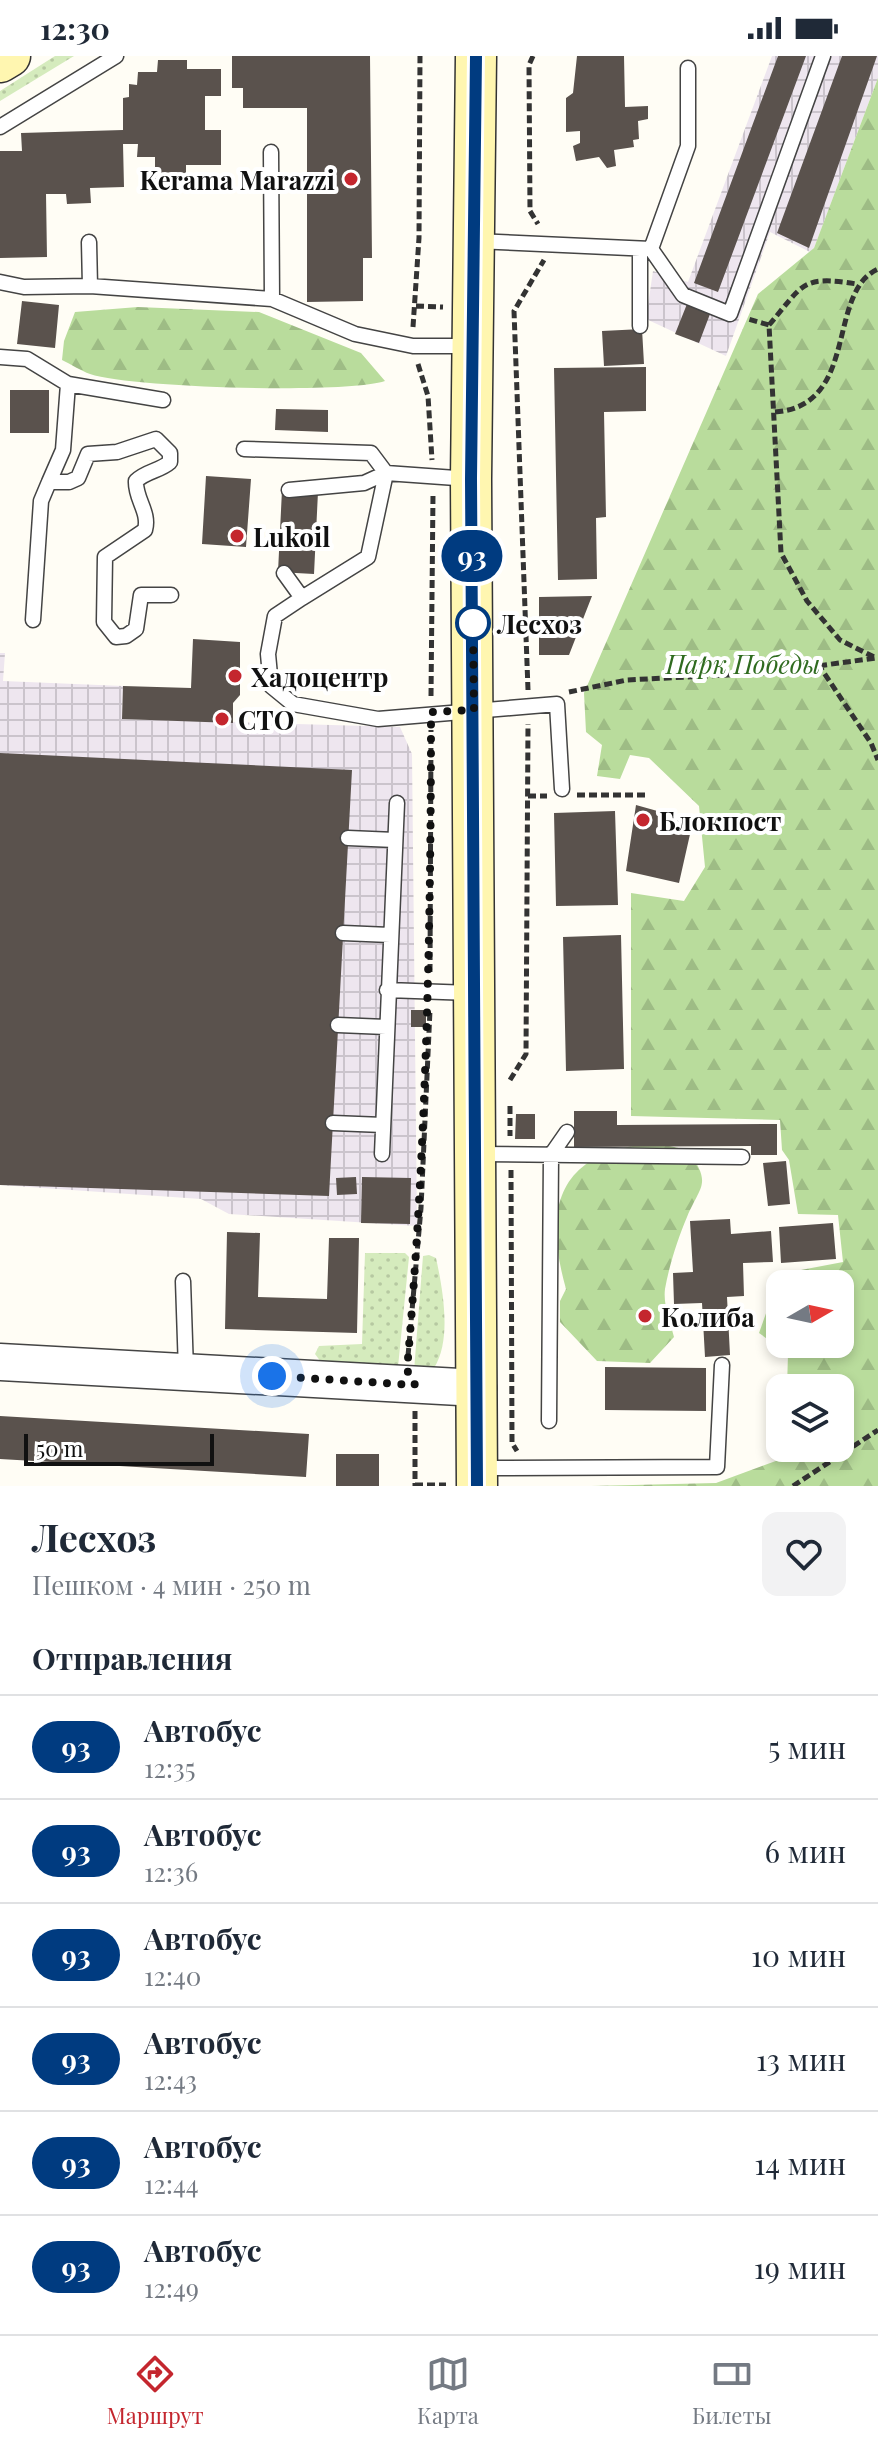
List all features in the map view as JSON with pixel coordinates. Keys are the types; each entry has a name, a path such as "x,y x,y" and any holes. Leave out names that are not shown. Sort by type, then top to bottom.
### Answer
{"main road":[{"path":"460,56 474,117"},
{"path":"469,1480 478,1388 492,1154 475,993 474,710 452,477 471,346 476,56"}],"street":[{"path":"0,1362 478,1388"}],"lane":[{"path":"0,127 116,56"},
{"path":"471,240 552,247 646,249 683,295 730,314 823,56"},
{"path":"640,326 646,249 688,146 688,68"},
{"path":"271,152 272,299"},
{"path":"89,242 90,286"},
{"path":"0,282 24,287 90,286 272,299 355,334 413,346 471,346"},
{"path":"0,357 27,359 68,384 163,400"},
{"path":"33,620 41,501 63,450 68,384"},
{"path":"49,482 69,482 78,478 88,454 117,452 156,439 164,444 170,453 170,462 136,481 138,499 147,521 145,530 105,557 104,622 116,637 126,636 136,629 141,595 171,595"},
{"path":"244,449 371,453 386,473 368,557 275,616 268,654 271,686 293,704 378,719 431,712 557,704 564,793"},
{"path":"289,490 364,483 386,473 452,477"},
{"path":"284,573 302,598"},
{"path":"382,1154 397,803"},
{"path":"348,838 395,840"},
{"path":"343,933 390,935"},
{"path":"387,990 475,993"},
{"path":"338,1025 386,1027"},
{"path":"333,1123 383,1125"},
{"path":"549,1421 551,1155 567,1132"},
{"path":"492,1154 742,1157"},
{"path":"183,1281 186,1371"},
{"path":"469,1480 528,1468 717,1467 722,1365"}],"path":[{"path":"420,56 419,238 413,346 452,477 431,712 430,992 421,1208 407,1370 415,1385 415,1485 469,1480"},
{"path":"533,56 529,65 530,211 552,247 514,311 528,694 542,693"},
{"path":"775,412 792,411 821,387 834,364 857,284 878,269"},
{"path":"857,284 824,279 805,283 769,325 781,553 807,601 840,640 877,658"},
{"path":"730,314 769,325"},
{"path":"557,693 602,688 627,680 766,673 877,658"},
{"path":"818,664 871,743 878,760"},
{"path":"528,706 526,1054 510,1075 492,1154 512,1443 528,1468"},
{"path":"528,796 564,793 646,795"},
{"path":"793,1486 878,1430"}],"shaded area":[{"path":"772,56 878,56 878,78 814,248 810,252 770,232 726,356 646,319 653,271 688,282"},
{"path":"0,653 5,653 3,681 123,686 122,719 400,727 412,754 417,1226 229,1214 201,1199 0,1185"}],"green space":[{"path":"55,56 74,56 0,101 0,91"},
{"name":"Парк Победы","path":"878,78 878,1486 591,1486 716,1483 773,1462 854,1462 854,1374 787,1374 788,1358 854,1358 854,1270 801,1270 843,1262 838,1215 798,1214 789,1160 782,1150 780,1120 631,1116 631,893 684,901 705,867 699,806 649,758 630,755 620,779 597,776 602,745 586,732 584,693 758,294 814,248"},
{"path":"138,307 259,312 361,353 385,381 328,387 191,386 113,379 90,374 62,360 64,341 75,312"},
{"path":"655,1143 688,1150 702,1178 700,1191 677,1243 665,1289 674,1337 650,1363 597,1361 560,1322 560,1301 566,1289 556,1231 559,1208 566,1187 579,1170 598,1157 623,1148"},
{"path":"365,1253 405,1253 409,1257 398,1367 321,1362 315,1354 319,1346 362,1344"},
{"path":"423,1256 436,1258 441,1285 443,1344 434,1368 414,1371"},
{"name":"Парк Победы","path":"766,1313 766,1338 759,1333"}],"building":[{"path":"232,56 370,56 372,258 363,258 363,301 307,302 307,108 243,108 243,88 232,88"},
{"path":"577,56 624,56 625,107 648,106 648,119 638,121 639,139 633,140 634,147 614,150 616,166 607,168 599,157 576,161 573,146 580,143 580,131 566,132 566,98 573,93"},
{"path":"778,56 806,56 718,292 694,283"},
{"path":"842,56 877,56 809,248 777,233"},
{"path":"158,60 187,60 187,69 221,69 221,96 205,96 205,130 221,130 221,165 186,165 186,182 155,181 155,157 137,157 138,144 123,144 124,187 90,188 91,203 67,204 66,194 46,194 47,257 0,258 0,151 22,151 21,133 123,130 123,98 129,97 129,84 137,85 138,72 157,72"},
{"path":"22,301 59,305 55,348 17,344"},
{"path":"687,304 710,314 699,343 675,334"},
{"path":"642,329 644,364 604,366 602,331"},
{"path":"646,367 646,411 604,412 606,517 596,518 597,579 558,580 554,368"},
{"path":"10,390 49,390 49,433 10,433"},
{"path":"276,409 328,410 328,432 275,430"},
{"path":"206,476 251,479 246,547 202,544"},
{"path":"282,490 318,492 314,574 278,572"},
{"path":"592,596 569,655 539,655 539,597"},
{"path":"193,639 240,642 240,695 233,703 233,723 122,719 123,686 191,688"},
{"path":"0,753 352,770 329,1196 0,1185"},
{"path":"636,805 693,821 679,883 626,871"},
{"path":"615,811 618,905 556,906 554,813"},
{"path":"621,935 624,1069 566,1071 563,937"},
{"path":"411,1010 426,1010 426,1027 411,1027"},
{"path":"574,1111 617,1111 617,1125 777,1124 777,1155 751,1155 751,1146 574,1147"},
{"path":"516,1114 535,1114 535,1139 515,1139"},
{"path":"786,1161 790,1204 768,1206 763,1163"},
{"path":"356,1177 357,1194 337,1195 336,1178"},
{"path":"362,1177 411,1178 410,1224 361,1223"},
{"path":"730,1219 731,1234 771,1231 773,1262 743,1263 744,1296 727,1297 730,1355 705,1357 702,1303 674,1304 673,1273 693,1272 690,1221"},
{"path":"833,1223 836,1259 781,1263 779,1227"},
{"path":"227,1232 260,1233 258,1297 327,1299 329,1238 359,1238 357,1333 225,1329"},
{"path":"605,1367 706,1368 706,1411 605,1410"},
{"path":"0,1416 309,1434 306,1477 0,1459"},
{"path":"336,1454 379,1454 379,1486 336,1486"}],"bus line":[{"name":"93","path":"476,56 471,240 471,479 475,741 477,1486"}],"place":[{"name":"Kerama Marazzi","path":"351,179"},
{"name":"Lukoil","path":"237,536"},
{"name":"Лесхоз","path":"473,623"},
{"name":"Хадоцентр","path":"235,676"},
{"name":"СТО","path":"222,719"},
{"name":"Блокпост","path":"643,820"},
{"name":"Колиба","path":"645,1316"}],"route":[{"path":"272,1376 415,1385 407,1370 421,1208 430,992 431,712 474,710 473,623"}]}
